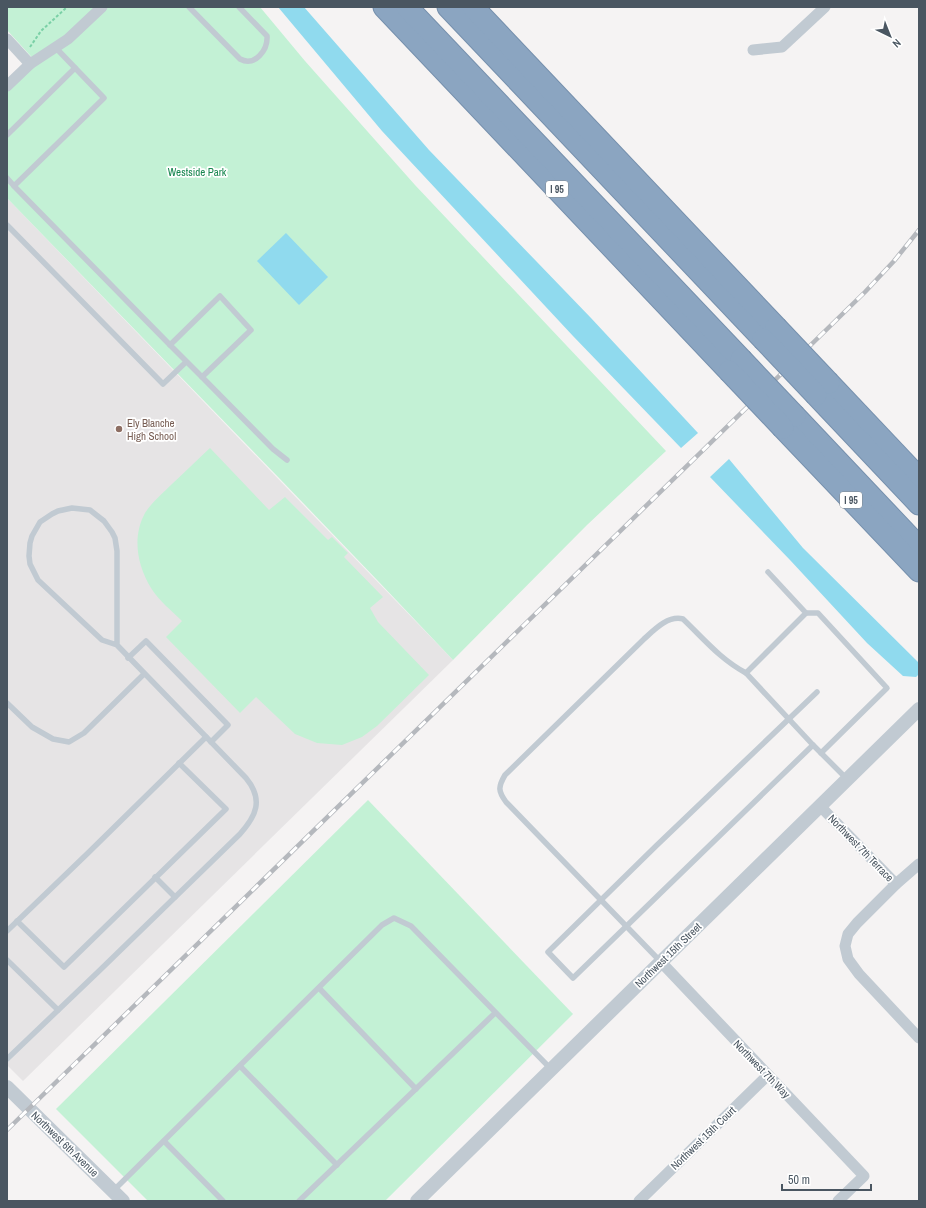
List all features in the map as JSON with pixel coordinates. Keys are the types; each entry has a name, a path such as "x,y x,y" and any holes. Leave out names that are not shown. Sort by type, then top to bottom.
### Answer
{"highway":[{"name":"I 95","path":"384,7 735,365 789,422 919,571"},
{"path":"407,7 735,365"},
{"path":"448,7 823,389 919,478"},
{"path":"473,7 769,333"},
{"path":"823,389 919,504"},
{"path":"789,422 919,547"}],"street":[{"path":"7,86 30,64 68,39 102,7"},
{"path":"754,50 782,47 821,8"},
{"path":"7,39 30,64"},
{"name":"Northwest 15th Street","path":"417,1201 919,709"},
{"name":"Northwest 7th Terrace","path":"820,806 896,884 857,923 848,934 845,946 848,959 859,974 919,1038"},
{"path":"896,884 919,864"},
{"name":"Northwest 7th Way","path":"661,962 864,1176 838,1201"},
{"name":"Northwest 15th Court","path":"639,1201 768,1075"},
{"name":"Northwest 6th Avenue","path":"7,1087 123,1201"}],"lane":[{"path":"189,7 240,59 245,62 261,55 265,49 267,36 239,7"},
{"path":"14,186 104,98 55,47"},
{"path":"7,135 75,68"},
{"path":"7,178 186,362 273,449 287,460"},
{"path":"7,225 163,384 186,362"},
{"path":"170,344 220,296 252,330 202,378"},
{"path":"7,1059 240,834 248,824 255,811 256,798 253,786 116,645 102,640 38,580 30,564 30,543 40,522 58,511 72,508 90,510 104,521 115,538 117,552 116,645"},
{"path":"768,572 806,613 818,614 887,688 821,753"},
{"path":"746,673 806,613"},
{"path":"661,962 506,802 501,794 500,787 505,775 652,631 670,619 684,619 728,663 746,673 847,780"},
{"path":"128,658 146,641 157,652 228,725 211,742"},
{"path":"7,703 32,727 53,739 69,742 84,733 144,674"},
{"path":"813,745 573,978 548,952 817,692"},
{"path":"7,931 206,737"},
{"path":"17,921 64,967 226,809 179,763"},
{"path":"155,877 175,897"},
{"path":"113,1191 382,925 394,918 411,926 551,1070"},
{"path":"7,960 58,1010"},
{"path":"319,988 416,1089"},
{"path":"299,1201 495,1013"},
{"path":"240,1066 337,1165"},
{"path":"164,1141 222,1201"}],"path":[{"path":"29,48 42,31 67,7"}],"shaded area":[{"name":"Ely Blanche High School","path":"7,198 453,660 23,1081 7,1065"}],"green space":[{"name":"Westside Park","path":"7,7 260,7 305,61 415,185 666,451 587,525 453,660 287,486 7,198 7,92 37,63 7,30"},
{"path":"210,448 269,510 285,497 328,540 332,537 348,553 344,557 383,597 370,608 378,622 429,675 377,726 362,737 342,745 317,743 295,734 256,697 240,713 166,637 182,621 158,597 146,579 142,570 138,551 138,532 145,513 151,505"},
{"path":"368,800 573,1014 385,1201 148,1201 56,1109"}],"water":[{"path":"278,7 304,7 429,150 591,318 698,433 681,448 573,336 382,131"},
{"path":"286,233 328,277 299,305 257,261"},
{"path":"729,459 803,548 919,663 919,674 916,677 903,676 867,643 710,477"}],"railway":[{"path":"7,1130 865,292 894,261 919,230"}],"place":[{"name":"Ely Blanche High School","path":"119,429"}]}
